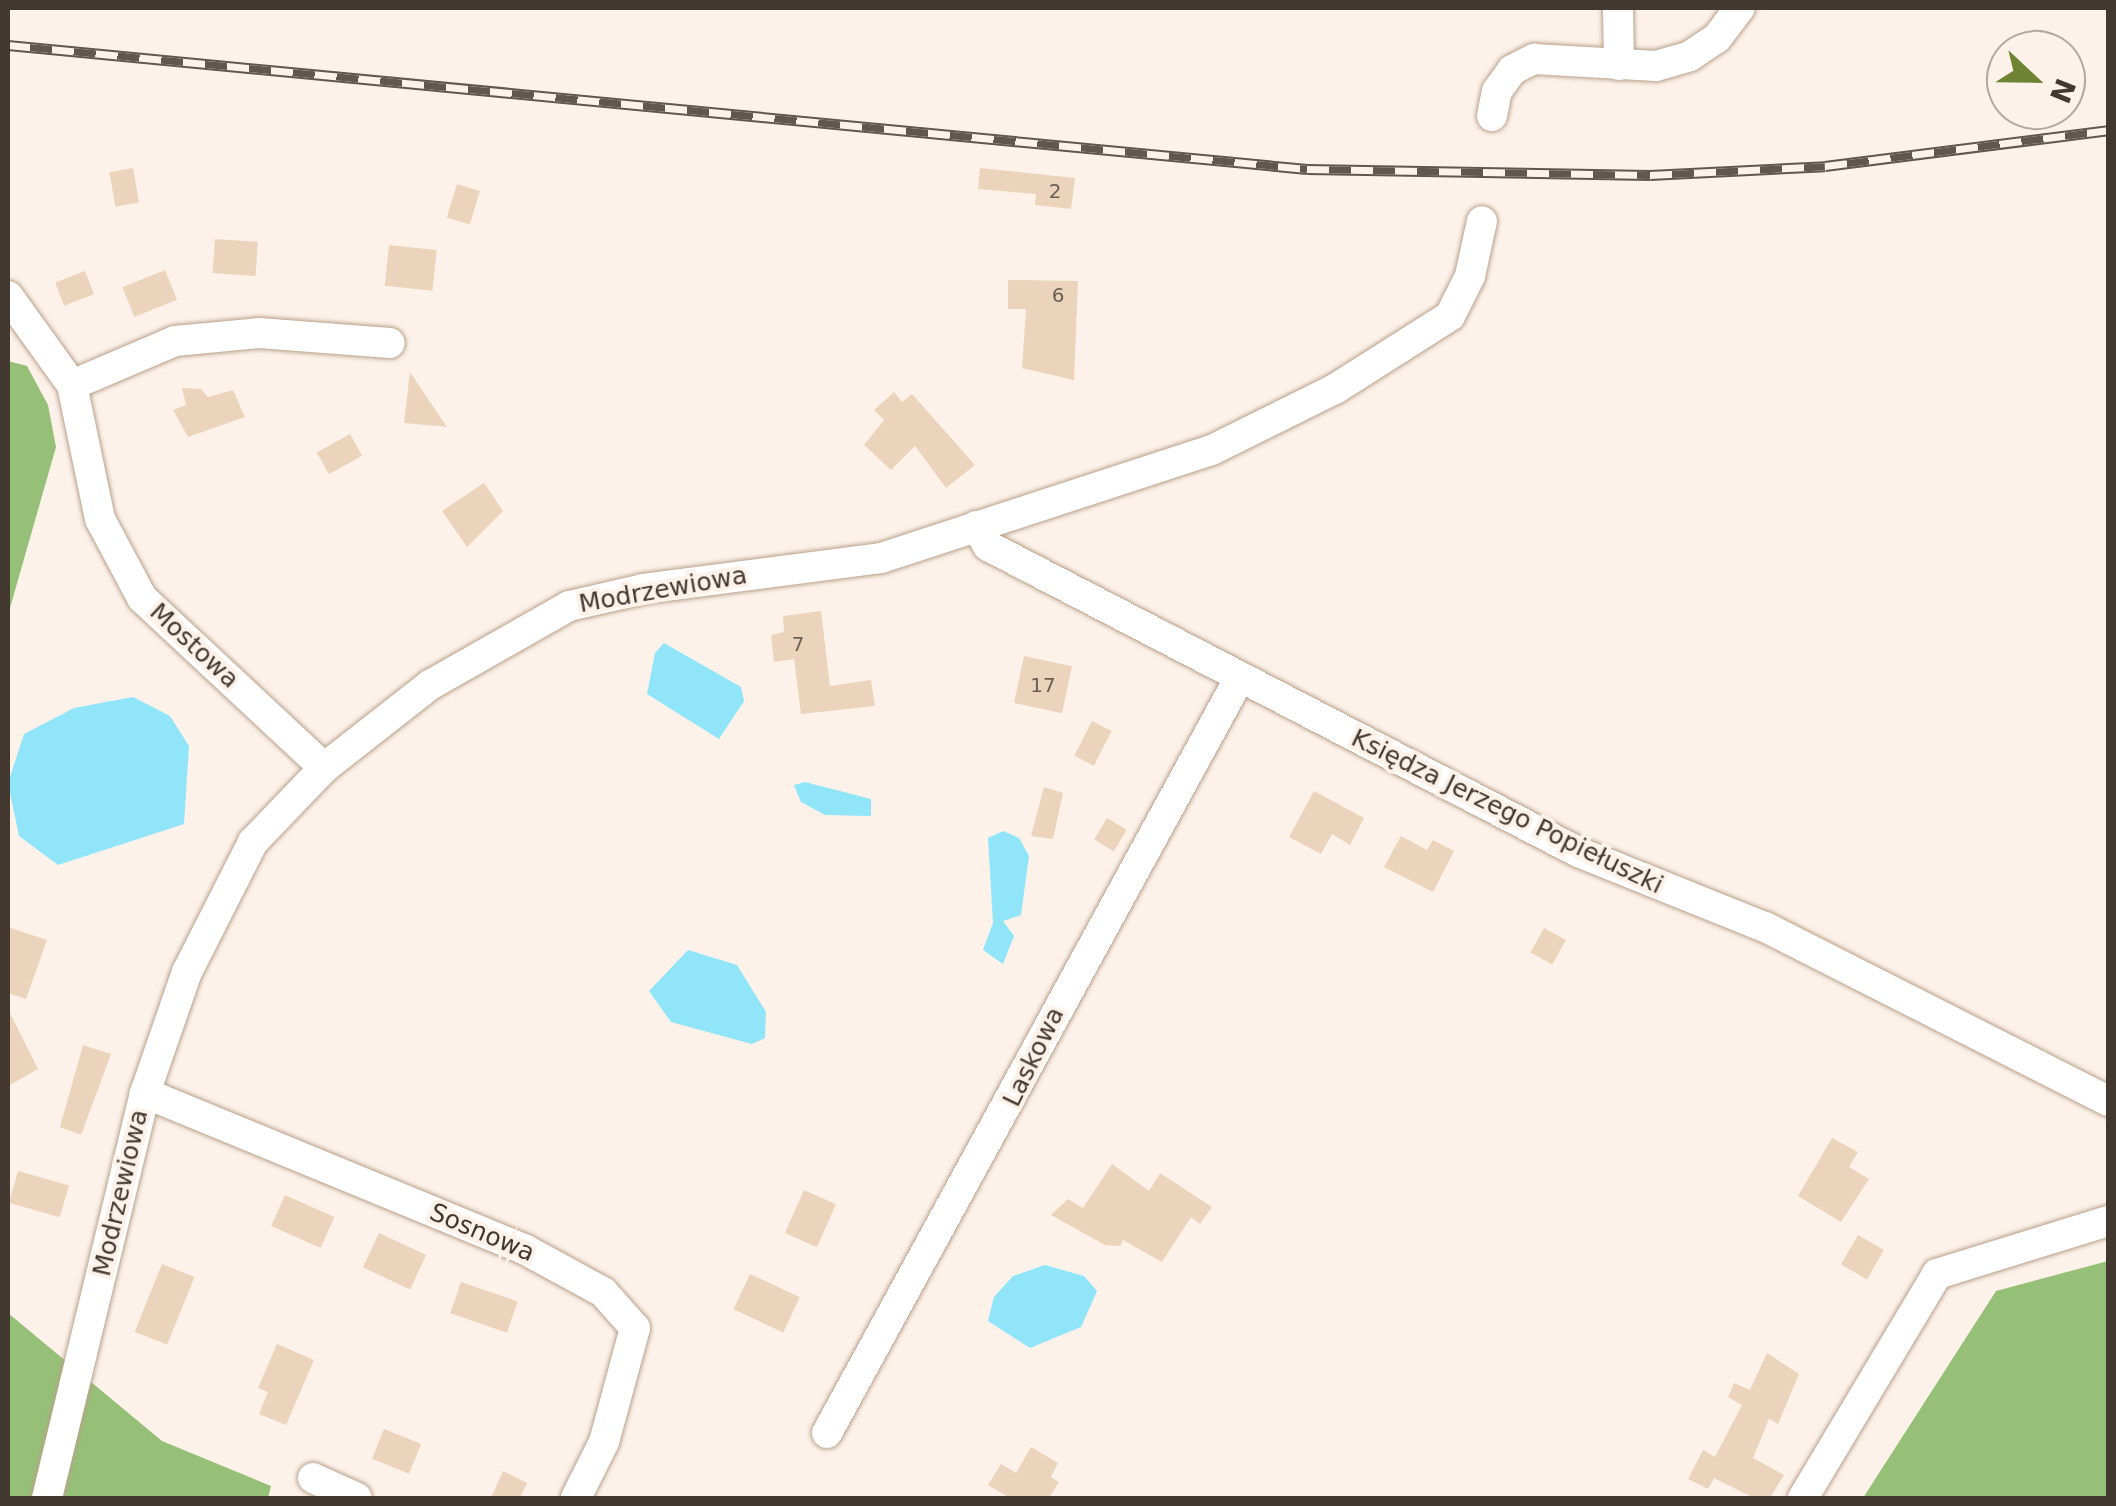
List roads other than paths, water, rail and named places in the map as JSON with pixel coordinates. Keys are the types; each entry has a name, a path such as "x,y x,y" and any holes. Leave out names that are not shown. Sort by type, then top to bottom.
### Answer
{"street":[{"path":"1618,8 1618,64"},
{"path":"1492,116 1497,91 1512,70 1534,59 1656,66 1690,56 1717,38 1740,8"},
{"name":"Modrzewiowa","path":"48,1498 145,1092 217,905 253,842 324,768 430,685 569,606 643,589 882,558 1212,450 1419,341 1450,316 1470,276 1482,220"},
{"name":"Mostowa","path":"8,296 72,385 100,520 142,598 324,768"},
{"path":"72,385 175,342 259,333 390,343"},
{"name":"Księdza Jerzego Popiełuszki","path":"976,526 988,546 1578,852 1766,927 2108,1101"},
{"name":"Laskowa","path":"826,1433 1238,679"},
{"name":"Sosnowa","path":"145,1092 524,1249 603,1292 635,1328 604,1442 576,1498"},
{"path":"1803,1498 1937,1274 2108,1221"},
{"path":"312,1478 356,1498"}],"water":[{"path":"664,643 741,687 744,701 719,739 647,694 655,653"},
{"path":"133,697 170,716 189,746 184,824 58,865 19,836 8,783 24,734 74,708"},
{"path":"805,782 871,799 871,816 825,815 801,802 794,785"},
{"path":"1003,831 1019,838 1029,856 1021,915 1003,921 1014,936 1003,964 983,950 993,923 988,838"},
{"path":"688,950 737,965 766,1012 765,1038 752,1044 671,1022 649,991"},
{"path":"1045,1265 1084,1276 1097,1291 1081,1327 1030,1348 988,1321 994,1297 1013,1276"}],"railway":[{"path":"8,45 1307,169 1650,175 1825,166 2108,130"}]}
